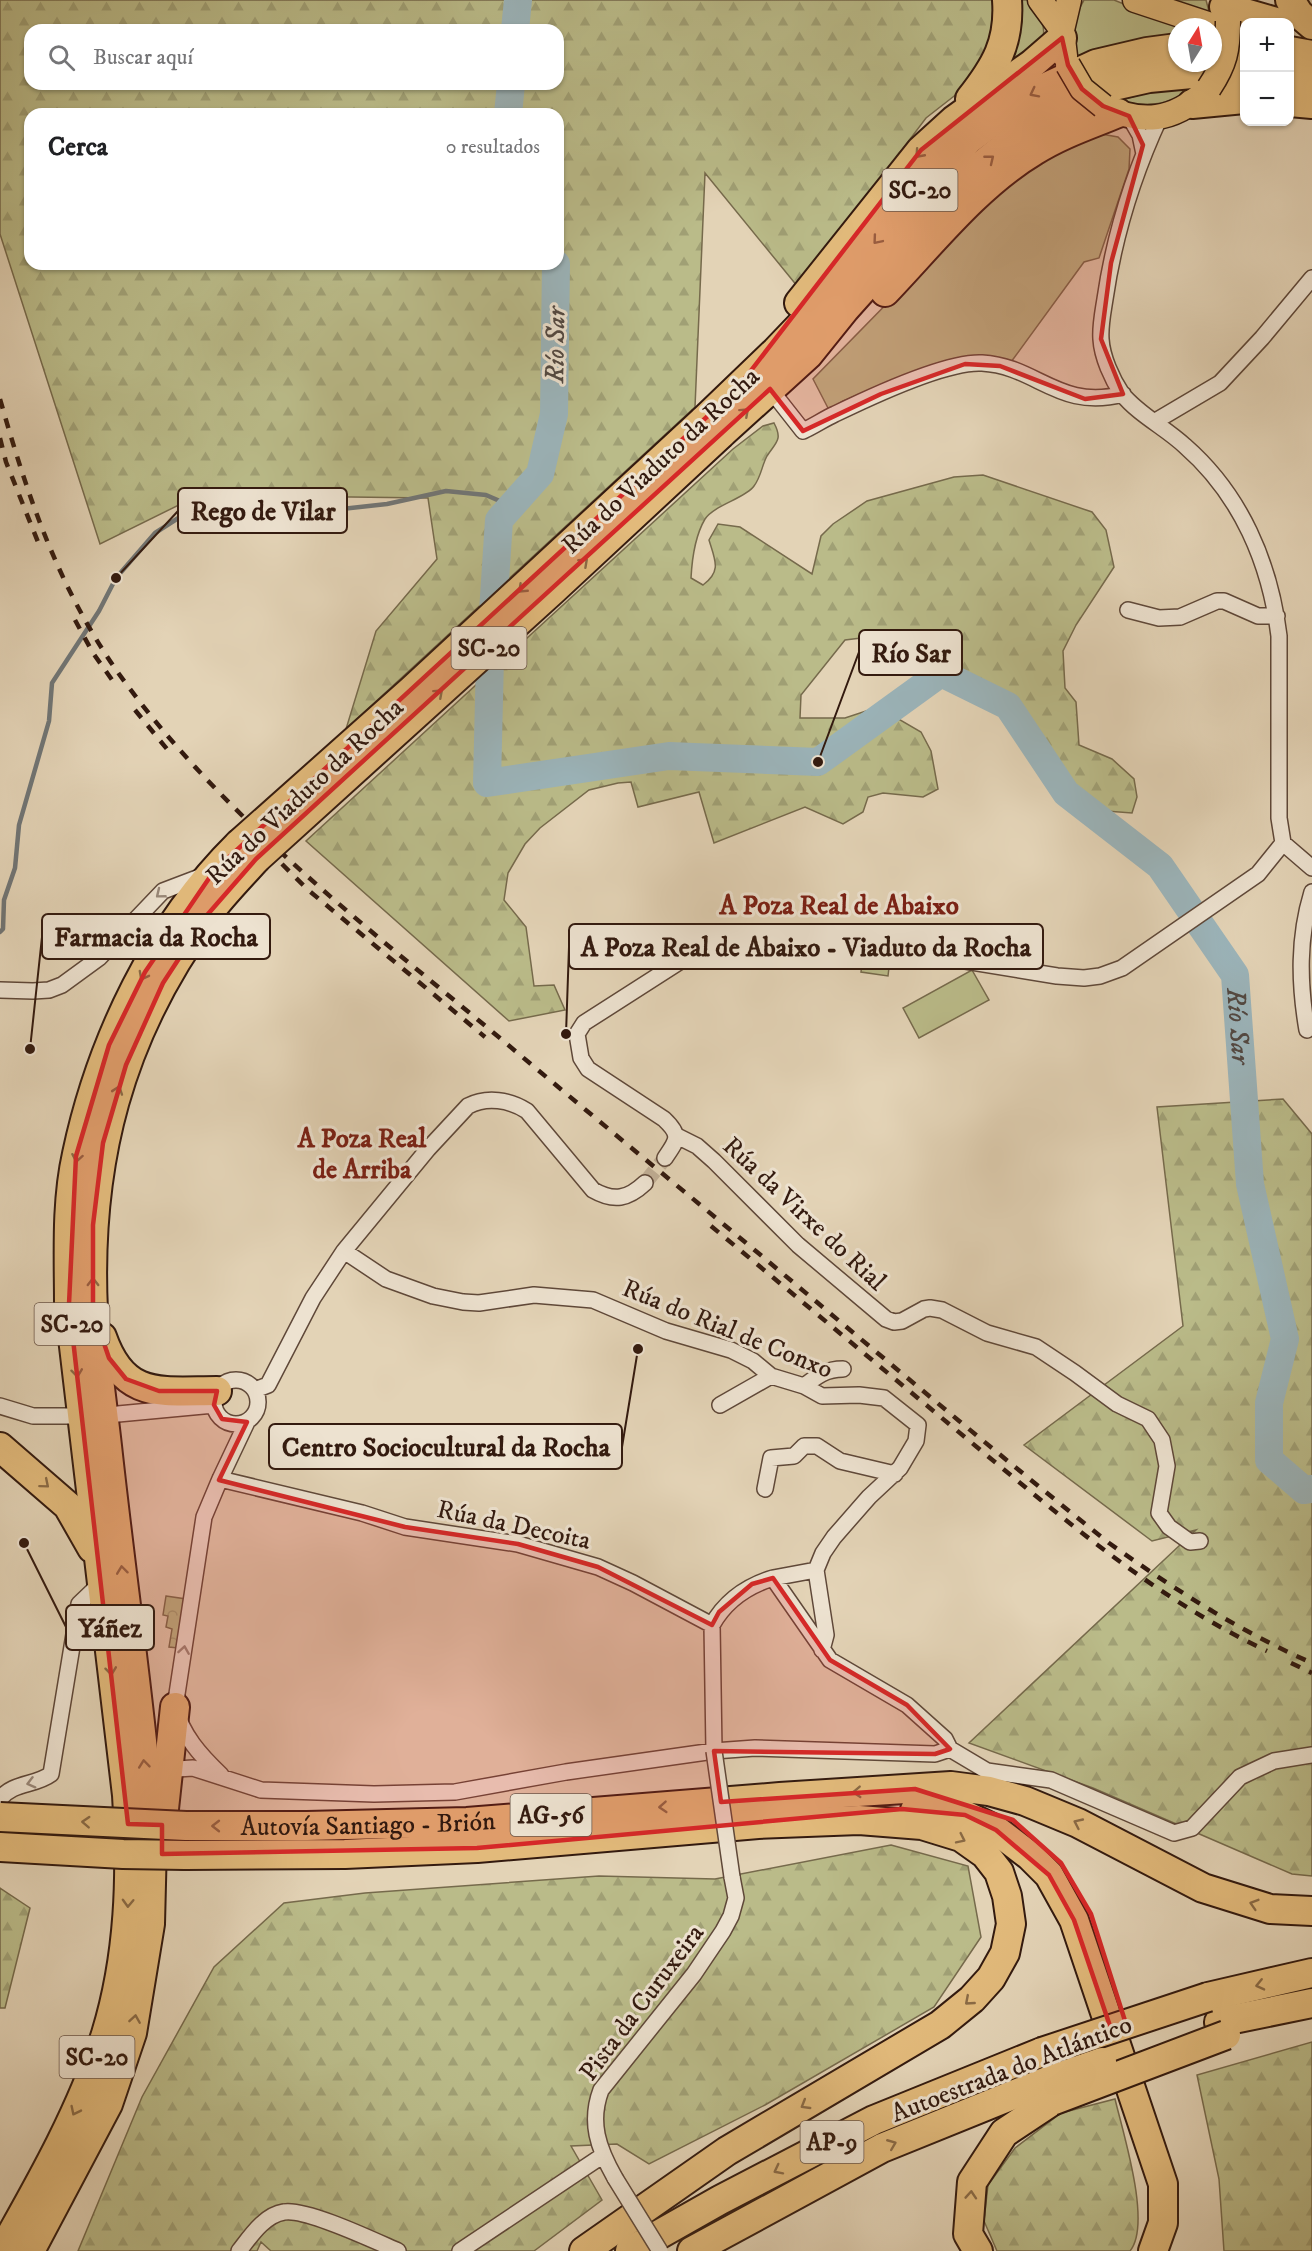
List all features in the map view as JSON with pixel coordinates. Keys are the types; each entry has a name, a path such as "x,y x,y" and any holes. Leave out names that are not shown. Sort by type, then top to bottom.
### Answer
{"highway":[{"path":"954,120 984,81 1001,54 1008,17 1007,0"},
{"path":"1290,0 1299,14 1312,25"},
{"path":"1226,22 1240,40"},
{"path":"1294,27 1312,32"},
{"path":"736,390 799,304 921,150 954,120 1032,64 1062,34"},
{"path":"1294,52 1312,55"},
{"name":"SC-20","path":"1148,65 1168,53"},
{"name":"Rúa do Viaduto da Rocha","path":"712,428 736,390 839,285 913,197 968,140 1027,96 1096,64 1148,65"},
{"name":"SC-20","path":"1148,65 1202,73 1240,73"},
{"name":"Rúa do Viaduto da Rocha","path":"141,1844 127,1795 100,1572 69,1304 69,1238 76,1156 109,1045 145,972 190,902 214,871 248,852 552,591 712,428 770,389 808,355 898,249 973,172 1034,123 1148,65"},
{"path":"1294,79 1312,82"},
{"path":"1201,96 1240,99"},
{"path":"1294,103 1312,105"},
{"path":"808,355 831,344 848,332 981,192 1013,165 1070,131 1116,112"},
{"name":"Rúa do Viaduto da Rocha","path":"141,1844 138,1704 93,1311 93,1225 96,1185 110,1113 126,1065 163,983 248,852"},
{"path":"93,1311 109,1358 126,1379 141,1387 159,1391 215,1398"},
{"path":"0,1447 68,1506 100,1572"},
{"path":"151,1890 161,1869 163,1800 175,1707"},
{"name":"Autovía Santiago - Brión","path":"0,1817 186,1826 467,1822 951,1786 989,1791 1025,1801 1078,1823 1203,1888 1270,1909 1312,1911"},
{"path":"915,1789 984,1807 1013,1820 1039,1839 1061,1863 1091,1914 1177,2185 1179,2226 1174,2251"},
{"path":"758,1824 801,1816 902,1809 964,1815 996,1830 1030,1856 1049,1875 1074,1920 1162,2184 1163,2223 1153,2251"},
{"path":"584,2251 727,2151 940,2025 972,1999 991,1978 1005,1953 1011,1924 1007,1896 999,1872 985,1854 961,1837 922,1825 860,1820 758,1824"},
{"name":"Autovía Santiago - Brión","path":"0,1847 123,1854 345,1854 477,1848 758,1824"},
{"name":"SC-20","path":"30,2251 108,2104 132,2033 150,1924 151,1890 141,1844"},
{"name":"SC-20","path":"2,2251 49,2165 80,2099 106,2034 127,1933 141,1844"},
{"name":"Autoestrada do Atlántico","path":"692,2251 882,2148 1051,2091 1218,2018 1312,1973"},
{"name":"Autoestrada do Atlántico","path":"630,2251 720,2200 874,2120 1042,2052 1312,2002"},
{"path":"1218,2018 1312,2010"},
{"path":"978,2251 968,2234 972,2182 1004,2133 1051,2091"},
{"path":"48,2251 53,2207"}],"main road":[{"path":"1040,0 1062,34 1068,65 1082,89 1116,112 1160,117 1181,110 1201,96 1222,68 1228,45 1226,22 1135,0"},
{"path":"1062,34 1069,0"}],"street":[{"path":"1116,112 1140,135 1144,154"},
{"path":"1160,117 1144,154 1111,263 1101,339 1108,366 1123,394 1199,458 1237,506 1263,560 1277,616 1279,636 1279,818 1283,843 1312,868"},
{"path":"1154,422 1222,381 1262,338 1312,278"},
{"path":"770,389 803,431 880,394 965,364 980,363 1000,366 1056,390 1085,399 1123,394"},
{"path":"1128,610 1159,618 1180,617 1216,601 1224,601 1258,616 1277,616"},
{"path":"665,1158 677,1136 675,1130 664,1119 588,1069 581,1058 577,1034 584,1023 698,950 740,936 800,933 1057,976 1084,978 1112,973 1231,894 1264,868 1283,843"},
{"path":"0,990 33,992 49,990 62,985 99,958 164,891 214,871"},
{"path":"1307,1030 1303,1006 1300,950 1305,914 1312,892"},
{"path":"255,1390 268,1385 313,1298 344,1251 428,1149 464,1110 475,1102 501,1101 527,1111 593,1190 603,1196 621,1198 637,1191 645,1183"},
{"name":"Rúa da Virxe do Rial","path":"677,1136 697,1146 798,1245 886,1319 894,1322 902,1321 924,1309 942,1310 987,1333 1036,1347 1117,1404 1148,1419 1162,1440 1167,1466 1159,1514 1169,1527 1190,1542 1200,1541"},
{"name":"Rúa do Rial de Conxo","path":"344,1251 386,1279 433,1296 479,1303 534,1295 593,1300 666,1331 731,1350 753,1361 771,1376 804,1386 822,1396 859,1395 884,1398 918,1425 916,1441 895,1474 869,1497 834,1537 823,1553 816,1570"},
{"path":"804,1386 832,1369 843,1370"},
{"path":"720,1405 771,1376"},
{"path":"236,1380 243,1381 255,1390 259,1404 257,1411 247,1422 240,1424 228,1422 218,1415 215,1398 221,1385 236,1380"},
{"path":"118,1414 215,1398"},
{"path":"0,1406 33,1416 70,1416"},
{"path":"228,1780 204,1759 182,1729 175,1707 204,1517 220,1479 246,1429 247,1422"},
{"path":"765,1489 771,1458 794,1456 804,1446 817,1446 840,1461 895,1474"},
{"name":"Rúa da Decoita","path":"220,1479 362,1513 405,1527 518,1544 598,1567 633,1582 712,1625"},
{"path":"712,1625 723,1608 752,1584 816,1570 826,1635 822,1650"},
{"path":"0,1799 14,1788 45,1779 51,1774 79,1604 100,1572"},
{"path":"773,1578 830,1660 907,1705 945,1739 950,1749 987,1771 1051,1780 1174,1833 1192,1828 1240,1777 1274,1761 1312,1755"},
{"name":"Pista da Curuxeira","path":"660,2251 602,2156 597,2138 595,2105 601,2090 694,1974 723,1931 731,1916 736,1898 714,1751 712,1625"},
{"path":"166,1776 177,1769 193,1768 261,1790 374,1794 455,1792 566,1772 714,1751 755,1748 935,1754 950,1749"},
{"path":"460,2251 602,2156"},
{"path":"239,2251 255,2230 269,2218 284,2212 300,2213 328,2222 398,2251"}],"highlighted area":[{"path":"1062,38 1068,65 1082,89 1103,106 1129,116 1143,145 1111,263 1101,339 1123,394 1085,399 1000,366 965,364 881,394 803,431 770,389 256,859 208,914 163,983 126,1065 103,1143 93,1225 93,1311 109,1358 126,1379 159,1391 217,1391 214,1405 222,1419 247,1422 219,1480 405,1527 518,1544 598,1567 712,1625 719,1612 752,1584 773,1578 830,1660 907,1705 950,1749 935,1754 714,1751 721,1802 915,1789 1013,1820 1061,1863 1091,1914 1126,2024 1111,2029 1074,1920 1049,1875 996,1830 965,1815 902,1809 477,1848 162,1854 162,1825 128,1824 69,1304 76,1156 109,1045 145,972 214,871 736,390 921,150"}],"green space":[{"path":"0,0 994,0 993,41 978,71 958,93 926,118 798,287 705,173 695,407 346,729 376,631 437,559 428,498 199,495 100,544 0,234"},
{"path":"1016,0 1028,0 1041,19 1044,29 1042,41 1001,74"},
{"path":"1084,0 1114,0 1168,22 1168,35 1133,41 1076,56 1074,27"},
{"path":"1153,0 1206,0 1211,18"},
{"path":"1193,85 1177,98 1158,104 1118,101 1153,91"},
{"path":"1101,134 1118,137 1130,149 1129,169 1099,258 1084,262 1011,362 992,357 971,357 926,367 843,401 829,410 813,379 955,234 1034,166 1052,154"},
{"path":"774,423 778,433 777,441 767,456 754,486 709,514 705,519 695,548 691,578 703,585 715,570 715,559 709,540 718,524 740,527 812,574 821,536 833,524 867,501 954,477 983,475 1092,512 1106,530 1114,567 1076,625 1063,651 1065,688 1076,702 1079,745 1112,759 1134,779 1137,797 1132,813 1093,810 1068,786 1036,734 1012,707 917,643 894,634 845,640 801,695 800,718 845,718 878,707 921,732 931,751 938,789 923,797 883,793 868,797 863,812 843,824 805,807 714,843 699,792 638,807 631,782 589,790 540,828 525,844 508,873 504,900 526,927 534,986 554,985 565,1010 509,1021 306,841 733,449 763,426"},
{"path":"863,955 890,959 888,976 861,972"},
{"path":"972,970 989,1000 919,1038 903,1008"},
{"path":"1283,1099 1312,1134 1312,1876 1292,1874 1093,1788 969,1743 1196,1530 1152,1541 1024,1445 1183,1326 1157,1107"},
{"path":"166,1596 186,1599 178,1648 169,1647 172,1629 166,1627 168,1616 163,1615"},
{"path":"891,1845 968,1866 981,1937 934,2007 765,2105 649,2164 617,2144 571,2146 602,2200 534,2251 271,2251 261,2242 257,2251 78,2251 142,2097 214,1967 284,1903 365,1893 599,1876 715,1879"},
{"path":"0,1888 30,1908 5,2008 0,2008"},
{"path":"1312,2042 1312,2251 1224,2251 1219,2179 1197,2075"},
{"path":"1115,2099 1137,2200 1136,2238 1130,2251 997,2251 984,2221 988,2185 1015,2148 1061,2113"}],"waterway":[{"name":"Río Sar","path":"516,24 518,0"},
{"name":"Río Sar","path":"509,108 510,90"},
{"name":"Río Sar","path":"556,270 554,414 540,474 499,520 490,658 487,783 669,756 818,762 941,673 1008,706 1066,793 1160,866 1235,975 1250,1184 1285,1339 1269,1403 1269,1460 1304,1490 1312,1489"},
{"path":"0,932 3,929 4,900 15,868 19,825 49,721 52,683 99,611 116,578 155,533 183,515 224,522 387,504 446,491 486,495 511,506"}],"tunnel":[{"path":"645,1183 665,1158"}],"railway":[{"path":"0,399 22,472 48,542 62,576 98,642 119,674 160,727 252,825 301,871 403,958 932,1399 1109,1543 1208,1608 1285,1651 1312,1663"},
{"path":"0,438 6,462 38,542"},
{"path":"75,620 93,653 115,684"},
{"path":"135,710 171,754"},
{"path":"282,864 307,889 485,1037"},
{"path":"711,1226 1077,1529 1149,1583 1226,1630 1267,1651"},
{"path":"1291,1663 1312,1673"}],"place":[{"name":"Rego de Vilar","path":"116,578"},
{"name":"Río Sar","path":"818,762"},
{"name":"A Poza Real de Abaixo - Viaduto da Rocha","path":"566,1034"},
{"name":"Farmacia da Rocha","path":"30,1049"},
{"name":"Centro Sociocultural da Rocha","path":"638,1349"},
{"name":"Yáñez","path":"24,1543"}],"district":[{"name":"A Poza Real de Abaixo","path":"839,905"},
{"name":"A Poza Real de Arriba","path":"362,1154"}]}
